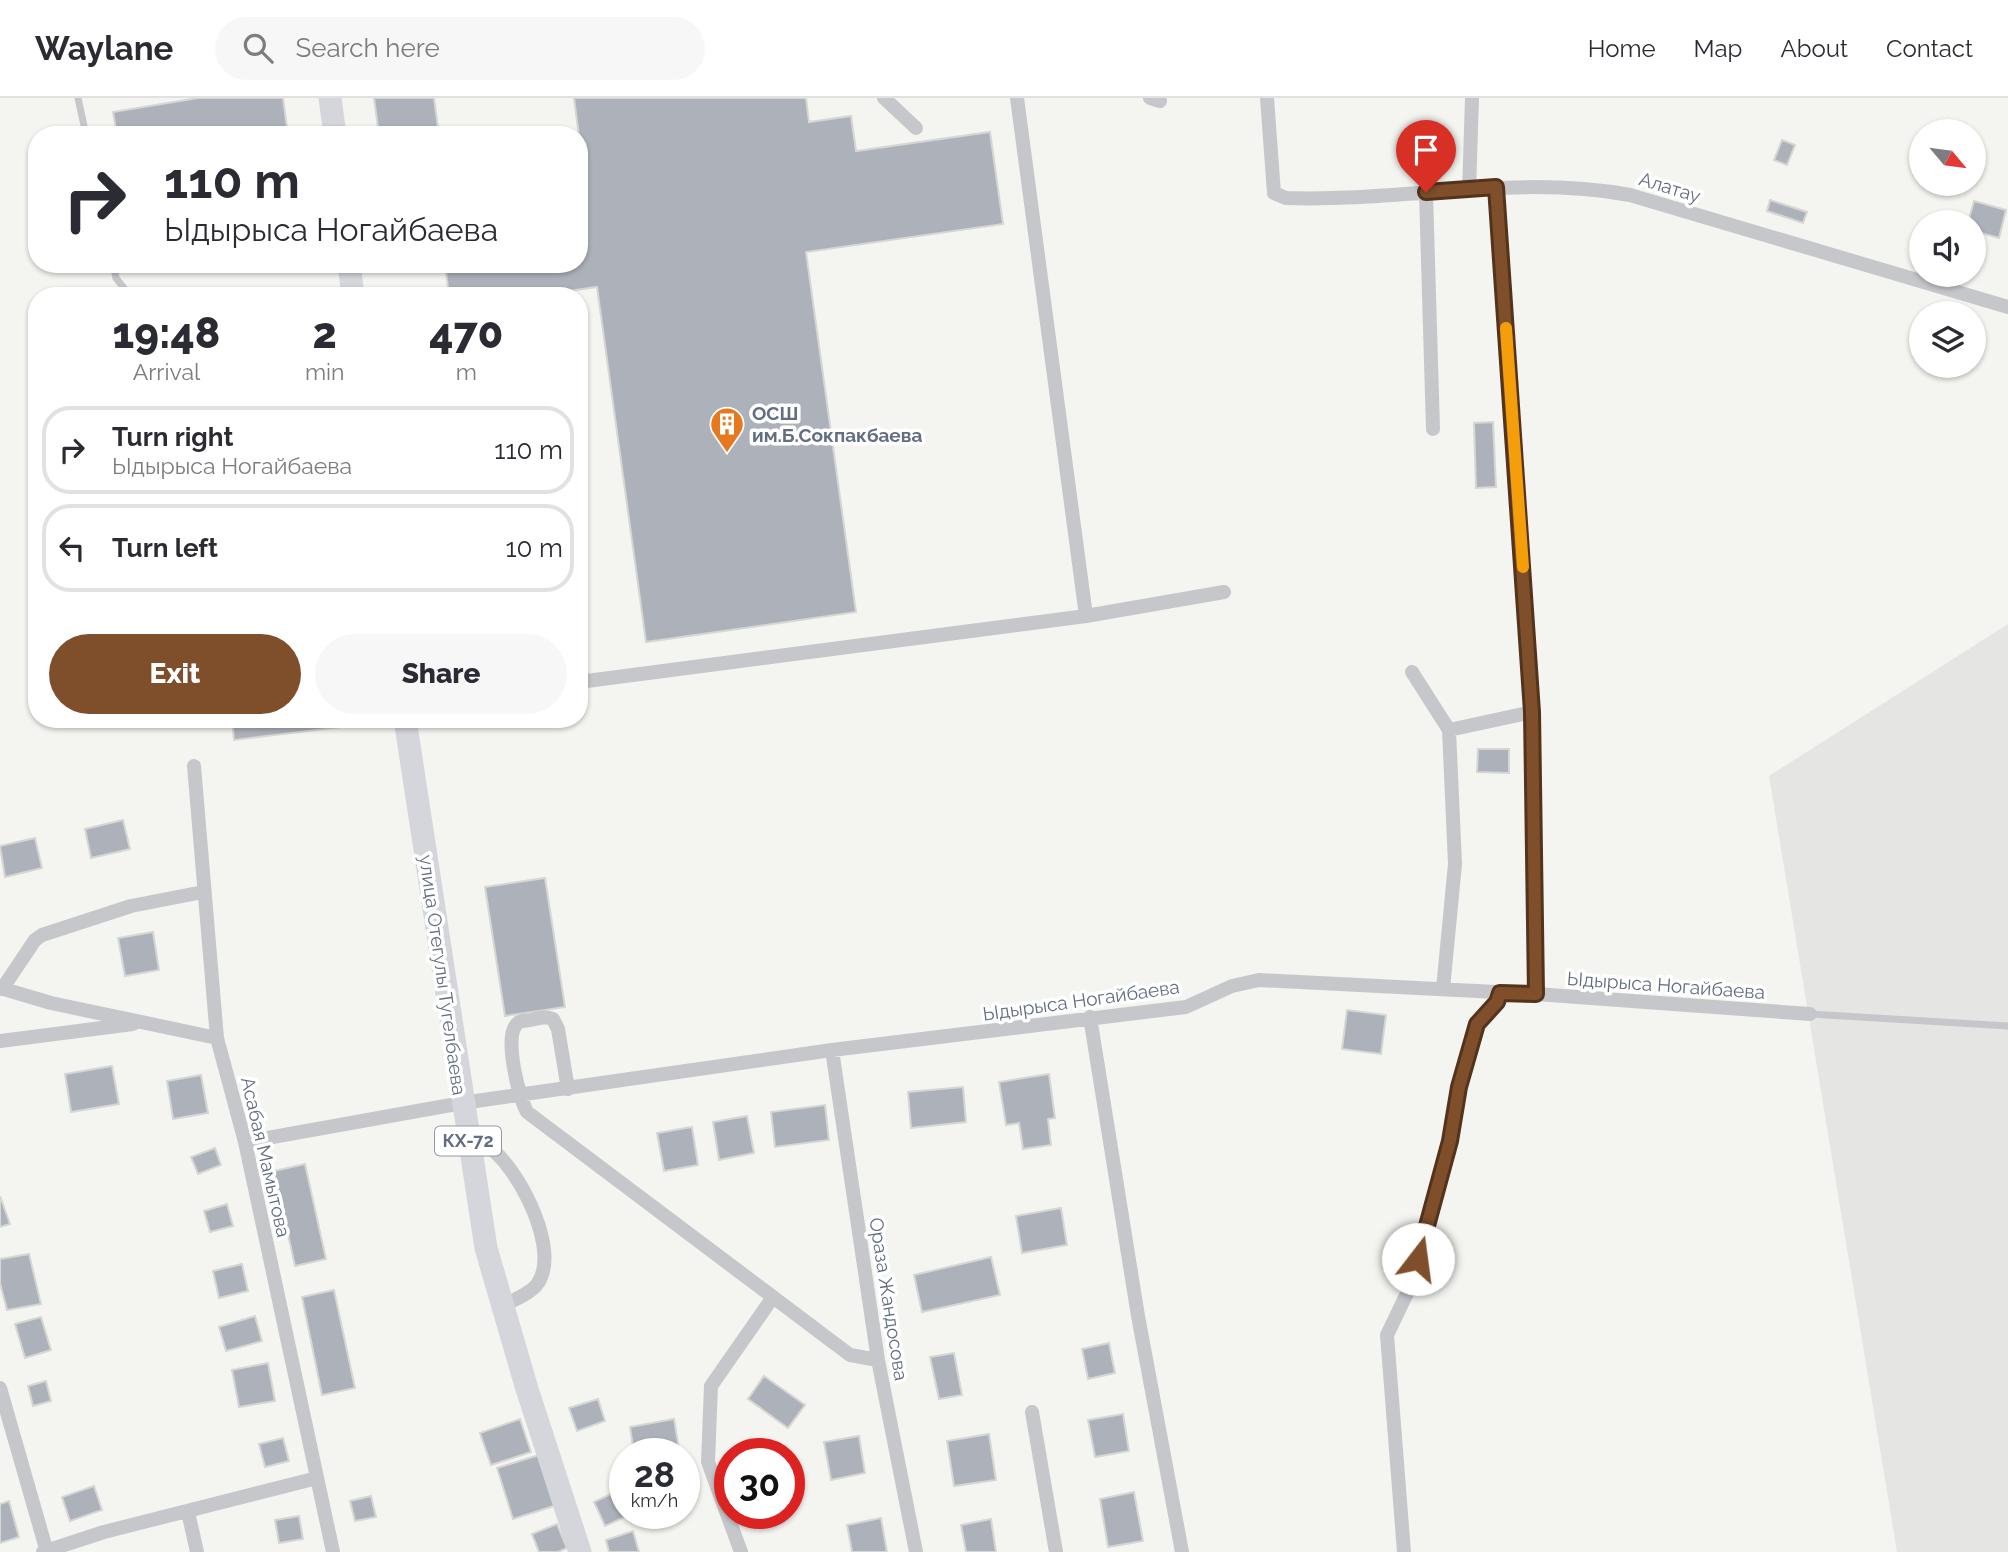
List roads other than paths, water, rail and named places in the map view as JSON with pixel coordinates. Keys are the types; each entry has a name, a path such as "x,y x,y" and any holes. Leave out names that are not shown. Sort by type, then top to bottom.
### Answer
{"main road":[{"path":"330,98 334,126"},
{"name":"улица Отегулы Тугелбаева","path":"406,728 485,1248 580,1552"}],"street":[{"path":"884,98 915,128"},
{"path":"1017,98 1086,616"},
{"name":"Алатау","path":"1267,98 1275,193 1286,198 1310,199 1561,185 1630,195 2008,307"},
{"path":"1469,191 1472,98"},
{"path":"1496,187 1532,712 1536,994"},
{"path":"1426,192 1433,429"},
{"path":"588,681 1086,616 1224,592"},
{"path":"1412,672 1449,730 1455,864 1444,989"},
{"path":"1449,730 1532,712"},
{"name":"Асабая Мамытова","path":"194,766 217,1038 245,1142 333,1552"},
{"path":"203,892 131,906 42,935 35,940 1,988 217,1038"},
{"name":"Ыдырыса Ногайбаева","path":"245,1142 462,1103 832,1050 1186,1007 1232,986 1259,980 1536,994 1810,1014"},
{"path":"1404,1552 1387,1335 1412,1283 1450,1141 1459,1087 1477,1024 1497,1002 1500,993"},
{"path":"568,1089 558,1030 553,1020 547,1017 520,1021 512,1036 519,1096 527,1112 850,1355 878,1360"},
{"path":"1090,1017 1138,1316 1182,1552"},
{"path":"0,1041 144,1023"},
{"name":"Ораза Жандосова","path":"832,1050 878,1360 916,1552"},
{"path":"467,1137 494,1150 515,1174 541,1230 544,1271 537,1285 502,1306"},
{"path":"741,1552 708,1462 711,1386 773,1297"},
{"path":"0,1388 46,1552 104,1532 317,1478"},
{"path":"1032,1412 1056,1552"},
{"path":"188,1512 197,1552"}],"lane":[{"path":"78,98 84,126"},
{"name":"Ыдырыса Ногайбаева","path":"1810,1014 2008,1026"}],"place":[{"name":"ОСШ им.Б.Сокпакбаева","path":"727,454"}]}
